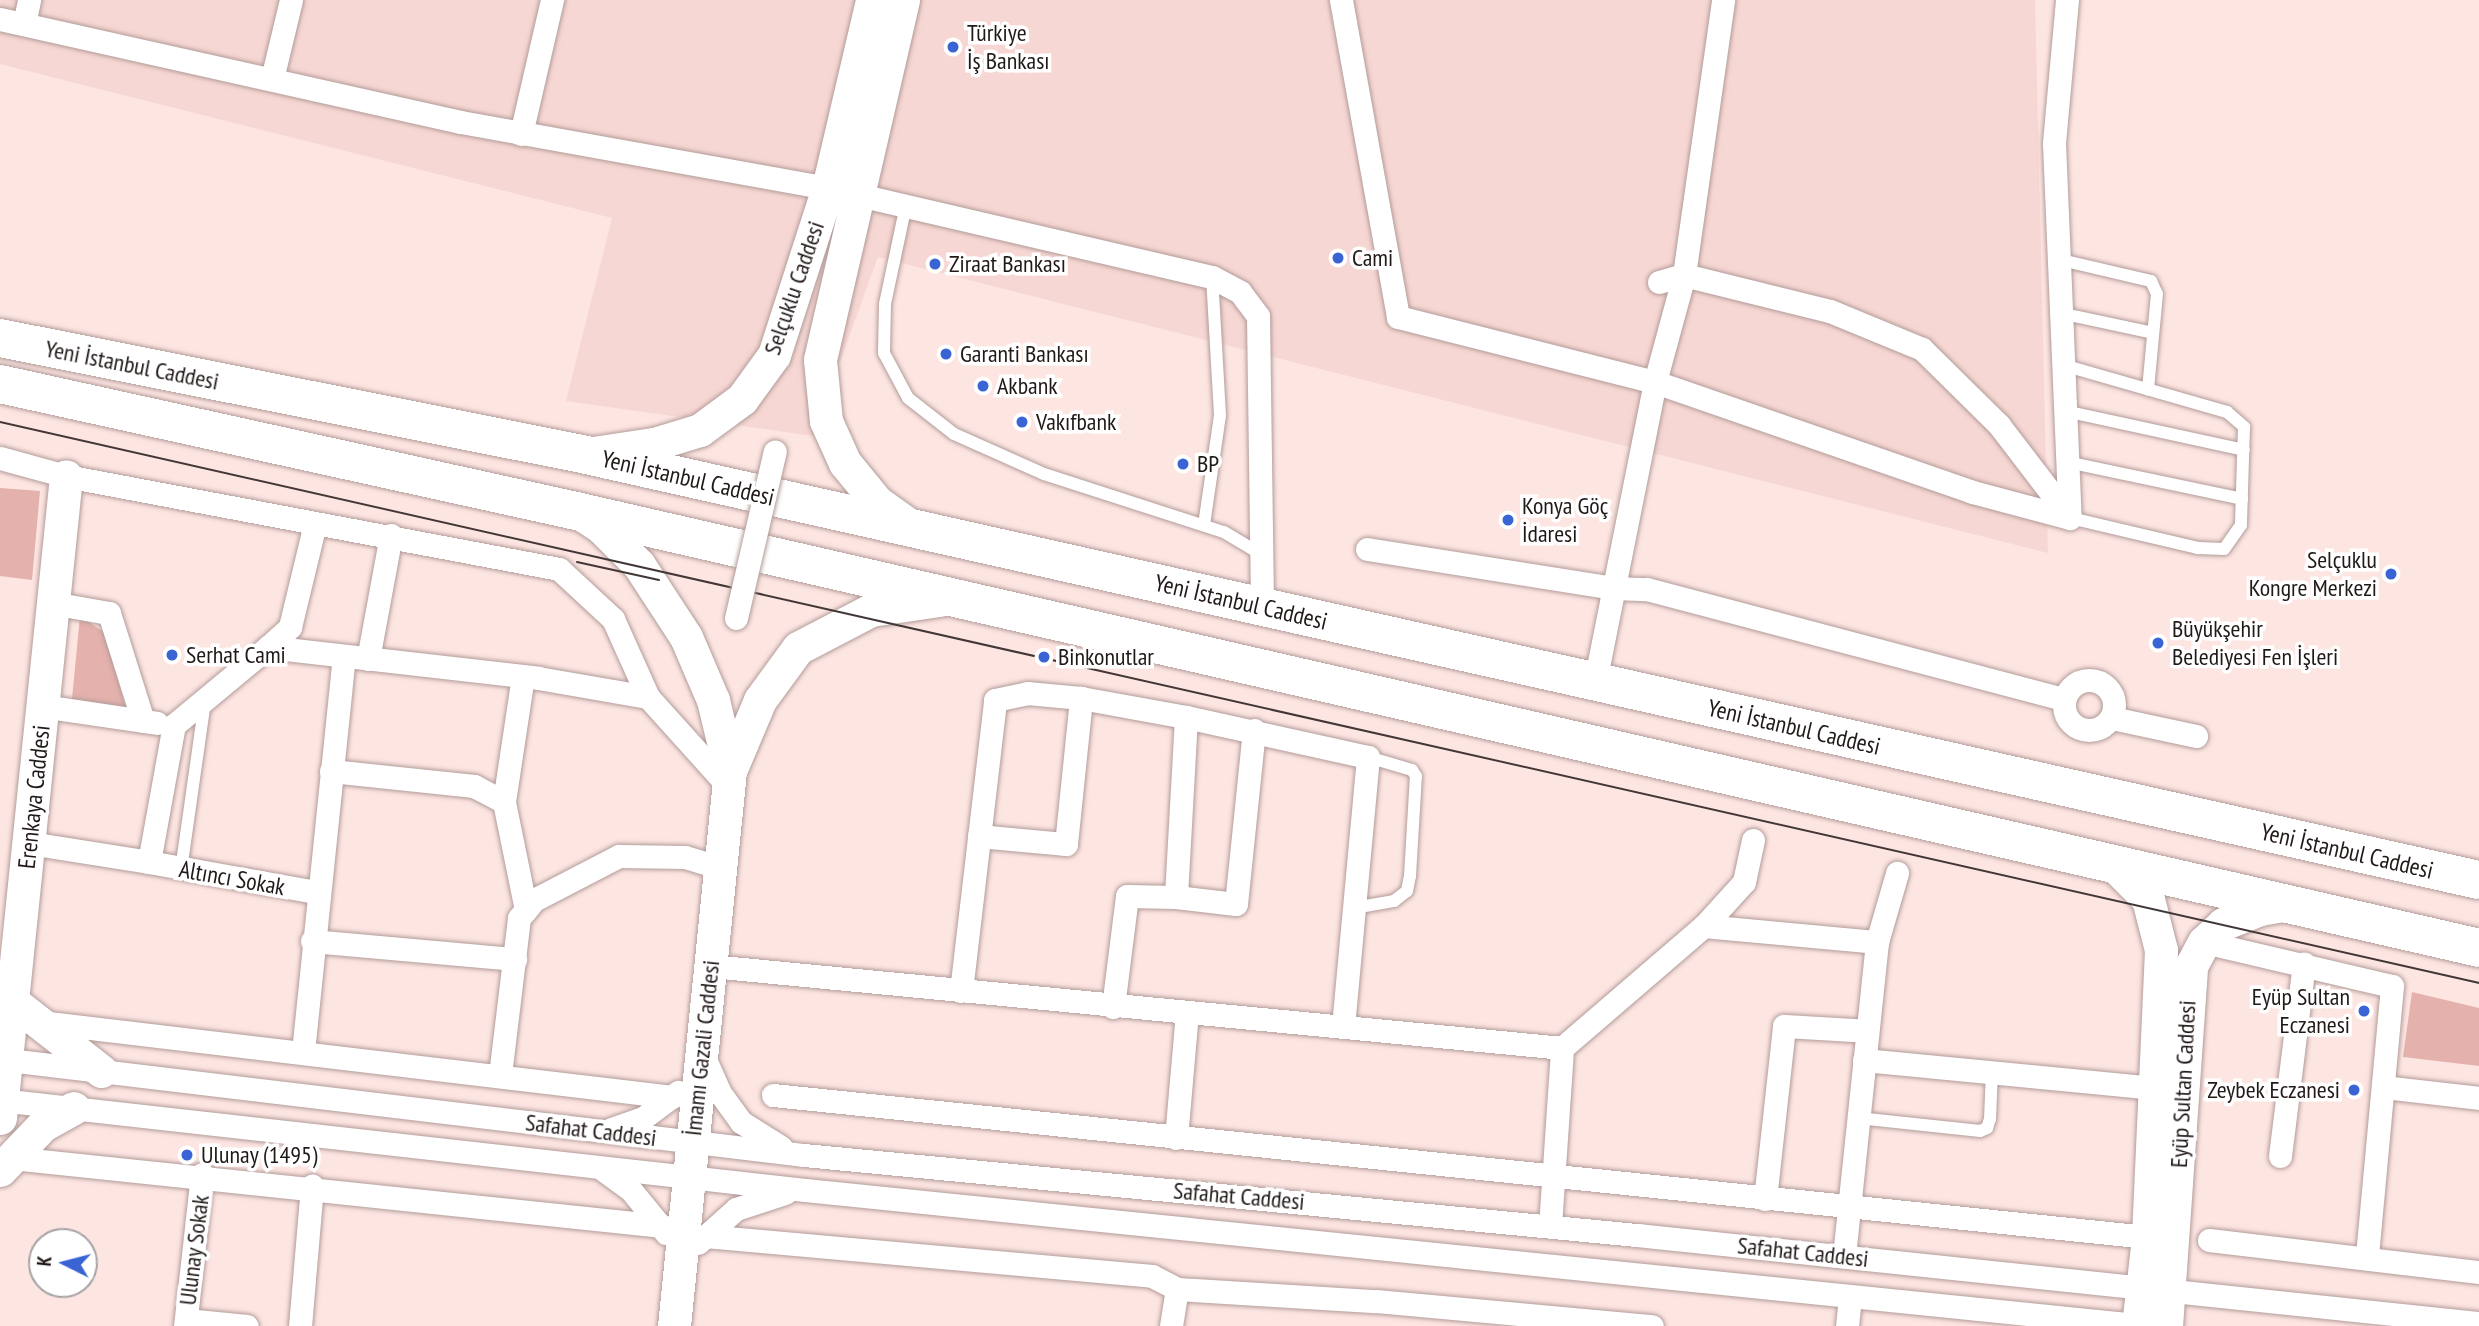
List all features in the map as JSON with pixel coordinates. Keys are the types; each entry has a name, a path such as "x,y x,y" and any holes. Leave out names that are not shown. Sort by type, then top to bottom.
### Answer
{"highway":[{"name":"Yeni İstanbul Caddesi","path":"0,338 582,454 2479,880"},
{"path":"0,384 576,511 949,599 2479,948"}],"street":[{"path":"23,24 29,0"},
{"path":"272,79 291,0"},
{"path":"521,134 552,0"},
{"name":"Selçuklu Caddesi","path":"872,0 823,336 822,402 834,443 859,483 918,530"},
{"name":"Selçuklu Caddesi","path":"582,454 629,449 689,434 723,417 742,398 775,355 844,191 903,0"},
{"path":"1341,0 1398,317 1655,382 1973,492 2070,518"},
{"path":"1595,682 1655,382 1684,275 1723,0"},
{"path":"2067,0 2054,143 2070,518"},
{"path":"0,19 521,134 844,191 1212,276 1240,292 1258,316 1264,556 1262,607"},
{"path":"1659,282 1684,275 1830,311 1922,349 1999,425 2070,518"},
{"path":"736,618 775,451"},
{"path":"0,458 66,475 559,569 613,619 648,697 730,779"},
{"name":"Erenkaya Caddesi","path":"1,1106 4,1059 17,1011 12,891 29,843 66,475"},
{"path":"576,511 601,527 639,565 679,626 706,679 730,779"},
{"path":"149,862 174,726 290,627 315,524"},
{"path":"368,659 391,535"},
{"path":"1367,549 1613,588 1647,589 2064,699"},
{"path":"730,779 760,700 799,648 871,610 949,599"},
{"path":"52,603 109,613 143,721"},
{"path":"268,647 523,676 648,697"},
{"path":"303,1052 316,892 344,656"},
{"path":"523,676 504,802 526,910"},
{"path":"2084,679 2099,680 2110,690 2116,704 2112,718 2102,728 2087,731 2073,726 2065,714 2064,699 2071,686 2084,679"},
{"path":"961,991 995,700 1027,692 1081,698 1186,717 1368,757 1343,1026"},
{"path":"979,835 1066,844 1081,698"},
{"path":"42,706 174,726"},
{"path":"1176,897 1186,717"},
{"path":"2112,718 2196,736"},
{"path":"1113,1007 1127,896 1176,897 1236,904 1254,730"},
{"path":"331,771 474,786 504,802"},
{"name":"İmamı Gazali Caddesi","path":"674,1326 730,779"},
{"path":"1550,1226 1562,1048 1704,926 1744,882 1753,840"},
{"name":"Altıncı Sokak","path":"29,843 316,892"},
{"path":"500,1075 519,918 534,900 619,856 685,858 720,868"},
{"name":"Eyüp Sultan Caddesi","path":"2110,862 2148,899 2158,927 2155,1088 2148,1237 2157,1287"},
{"path":"1844,1256 1877,942 1898,873"},
{"path":"2204,942 2240,915 2290,904"},
{"path":"1704,926 1877,942"},
{"path":"312,941 515,959"},
{"path":"2204,942 2304,963 2392,986 2367,1258"},
{"name":"Eyüp Sultan Caddesi","path":"2147,1326 2157,1287 2189,980 2204,942"},
{"path":"2280,1156 2304,963"},
{"path":"711,966 1113,1007 1562,1048"},
{"path":"17,1011 303,1052 673,1097"},
{"path":"17,1011 102,1071"},
{"path":"1176,1138 1187,1013"},
{"path":"1765,1199 1784,1026 1867,1031"},
{"path":"602,1132 643,1118 673,1097 693,1074 702,1051"},
{"path":"702,1051 720,1093 741,1122 771,1143 804,1154"},
{"name":"Safahat Caddesi","path":"4,1059 693,1143 2157,1287 2479,1323"},
{"path":"1864,1060 2155,1088"},
{"path":"2383,1087 2479,1098"},
{"path":"773,1095 2148,1237"},
{"name":"Safahat Caddesi","path":"1,1106 74,1108 805,1190 1850,1297 2016,1320 2147,1326"},
{"path":"6,1164 43,1125 74,1108"},
{"path":"6,1164 202,1174 662,1226"},
{"path":"597,1166 629,1189 662,1226 680,1268 705,1236 736,1209 772,1195 805,1190"},
{"name":"Ulunay Sokak","path":"185,1323 202,1174"},
{"path":"300,1326 312,1186"},
{"path":"705,1236 1152,1276 1177,1289 1534,1320 1652,1326"},
{"path":"2210,1240 2479,1272"},
{"path":"1171,1326 1177,1289"},
{"path":"1847,1326 1850,1297"},
{"path":"185,1323 247,1326"}],"lane":[{"path":"906,205 884,304 884,353 908,398 954,434 1044,474 1204,525 1264,556"},
{"path":"2057,259 2151,281 2157,294 2148,390"},
{"path":"1204,525 1220,415 1212,276"},
{"path":"2060,313 2153,333"},
{"path":"2063,365 2227,412 2244,427 2241,525 2224,549 2198,548 2070,518"},
{"path":"2065,411 2244,450"},
{"path":"2067,462 2242,499"},
{"path":"181,870 206,699"},
{"path":"1354,908 1394,901 1407,891 1410,876 1416,776 1412,770 1368,757"},
{"path":"1858,1118 1980,1131 1987,1128 1990,1119 1992,1072"}],"shaded area":[{"path":"0,0 2035,0 2048,553 878,257 813,436 566,401 612,218 0,64"},
{"path":"0,488 40,491 32,580 0,576"},
{"path":"80,616 105,633 126,709 72,699"},
{"path":"2412,992 2479,1008 2479,1066 2403,1057"}],"tram line":[{"path":"0,422 2479,983"},
{"path":"577,562 659,580"}],"place":[{"name":"Türkiye İş Bankası","path":"953,47"},
{"name":"Cami","path":"1338,258"},
{"name":"Ziraat Bankası","path":"935,264"},
{"name":"Garanti Bankası","path":"946,354"},
{"name":"Akbank","path":"983,386"},
{"name":"Vakıfbank","path":"1022,422"},
{"name":"BP","path":"1183,464"},
{"name":"Konya Göç İdaresi","path":"1508,520"},
{"name":"Selçuklu Kongre Merkezi","path":"2391,574"},
{"name":"Büyükşehir Belediyesi Fen İşleri","path":"2158,643"},
{"name":"Serhat Cami","path":"172,655"},
{"name":"Binkonutlar","path":"1044,657"},
{"name":"Eyüp Sultan Eczanesi","path":"2364,1011"},
{"name":"Zeybek Eczanesi","path":"2354,1090"},
{"name":"Ulunay (1495)","path":"187,1155"}]}
